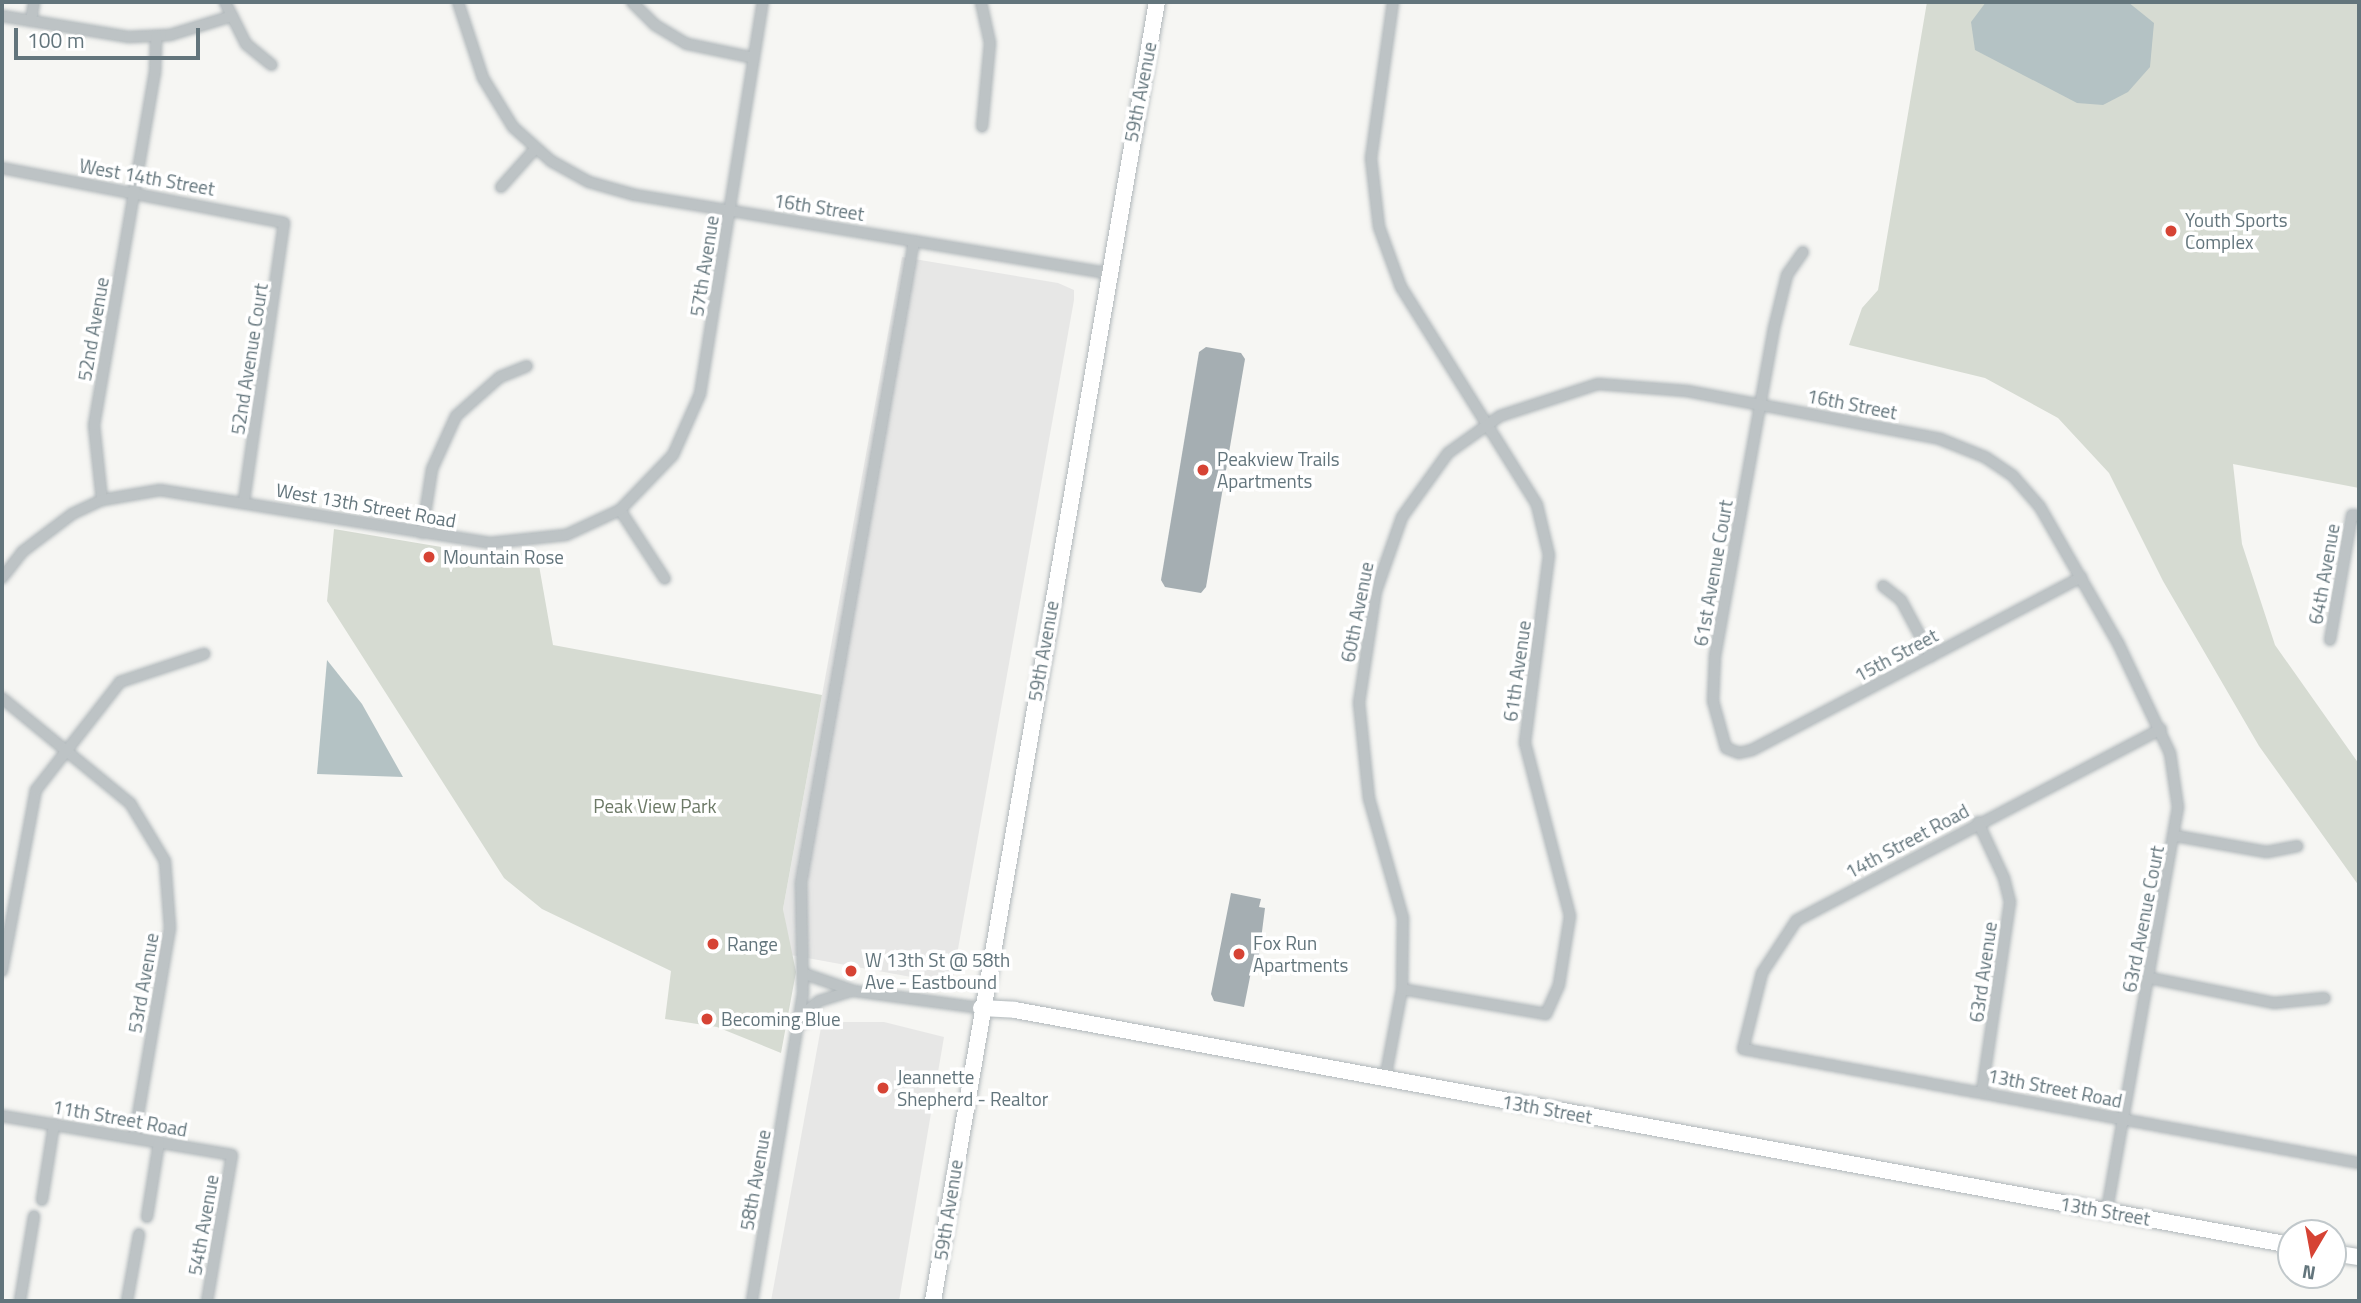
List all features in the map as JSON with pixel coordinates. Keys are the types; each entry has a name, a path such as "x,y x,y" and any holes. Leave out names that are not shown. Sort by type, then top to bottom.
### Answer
{"street":[{"path":"31,21 34,2"},
{"path":"225,2 246,44 272,65"},
{"name":"16th Street","path":"458,2 494,100 535,149 569,173 606,188 1108,273"},
{"path":"632,2 655,25 687,44 754,58"},
{"name":"57th Avenue","path":"620,510 662,469 691,419 731,211 763,2"},
{"path":"981,2 990,43 982,127"},
{"name":"59th Avenue","path":"933,1301 981,1008 1157,2"},
{"path":"1393,2 1371,158 1380,227 1401,287 1486,424"},
{"path":"2,16 156,37 232,16"},
{"name":"52nd Avenue","path":"102,500 94,425 156,73 156,37"},
{"path":"502,187 535,149"},
{"name":"West 14th Street","path":"2,168 284,223"},
{"name":"52nd Avenue Court","path":"244,501 286,236 284,223"},
{"name":"58th Avenue","path":"752,1301 792,1064 804,974 801,883 914,241"},
{"name":"61st Avenue Court","path":"1726,748 1713,701 1716,655 1760,404 1787,275 1803,252"},
{"path":"422,533 432,469 456,416 492,383 527,366"},
{"name":"16th Street","path":"1486,424 1563,391 1598,384 1632,383 1760,404 1940,439 1985,457 2013,477 2040,507 2118,643"},
{"name":"60th Avenue","path":"1385,1079 1402,989 1403,918 1362,751 1359,703 1374,603 1402,517 1448,453 1486,424"},
{"name":"61th Avenue","path":"1402,989 1546,1014 1559,985 1570,916 1525,743 1549,555 1537,505 1486,424"},
{"name":"West 13th Street Road","path":"102,500 160,490 244,501 490,543 534,542 566,535 620,510"},
{"path":"2,578 48,530 102,500"},
{"path":"620,510 665,579"},
{"name":"64th Avenue","path":"2330,640 2356,515"},
{"name":"15th Street","path":"1726,748 1739,753 1752,750 2081,577"},
{"path":"1883,586 1901,600 1931,656"},
{"name":"63rd Avenue Court","path":"2107,1211 2176,836 2175,776 2161,729 2118,643"},
{"path":"2,971 28,814 36,790 64,748 120,682 204,654"},
{"path":"2,698 64,748"},
{"name":"14th Street Road","path":"1743,1049 1762,973 1796,921 1978,822 2161,729"},
{"name":"53rd Avenue","path":"64,748 131,803 164,861 170,928 134,1138"},
{"name":"63rd Avenue","path":"1978,822 2004,878 2010,902 1982,1092"},
{"path":"2176,836 2267,852 2297,846"},
{"name":"13th Street","path":"804,974 854,991 1015,1010 2277,1242"},
{"path":"2150,978 2274,1003 2325,999"},
{"name":"58th Avenue","path":"792,1064 808,1010 854,991"},
{"name":"13th Street Road","path":"1743,1049 2359,1163"},
{"name":"11th Street Road","path":"2,1115 232,1155"},
{"path":"42,1200 54,1124"},
{"path":"148,1217 159,1142"},
{"name":"54th Avenue","path":"207,1301 232,1155"},
{"path":"19,1301 34,1216"},
{"path":"127,1301 139,1234"}],"shaded area":[{"path":"1986,2 2128,2 2154,23 2150,67 2128,92 2103,105 2077,103 1975,50 1971,22"},
{"path":"902,257 1058,283 1074,290 953,977 944,983 791,955 783,909"},
{"path":"327,660 362,704 403,777 317,774"},
{"path":"822,1022 884,1022 944,1037 899,1301 771,1301"}],"green space":[{"name":"Youth Sports Complex","path":"1927,2 2359,2 2359,488 2233,464 2242,544 2275,645 2359,764 2359,886 2259,746 2163,581 2109,473 2058,418 1985,378 1849,345 1862,308 1878,290"},
{"name":"Peak View Park","path":"334,529 477,553 537,554 553,645 822,695 783,909 796,972 781,1053 717,1027 665,1019 671,971 542,909 504,878 327,601"}],"building":[{"name":"Peakview Trails Apartments","path":"1206,347 1241,353 1245,359 1206,587 1201,593 1165,587 1161,580 1199,352"},
{"name":"Fox Run Apartments","path":"1231,893 1261,899 1259,907 1265,908 1258,963 1253,962 1244,1007 1214,1001 1211,994"}],"place":[{"name":"Youth Sports Complex","path":"2171,231"},
{"name":"Peakview Trails Apartments","path":"1203,470"},
{"name":"Mountain Rose","path":"429,557"},
{"name":"Range","path":"713,944"},
{"name":"Fox Run Apartments","path":"1239,954"},
{"name":"W 13th St @ 58th Ave - Eastbound","path":"851,971"},
{"name":"Becoming Blue","path":"707,1019"},
{"name":"Jeannette Shepherd - Realtor","path":"883,1088"}]}
